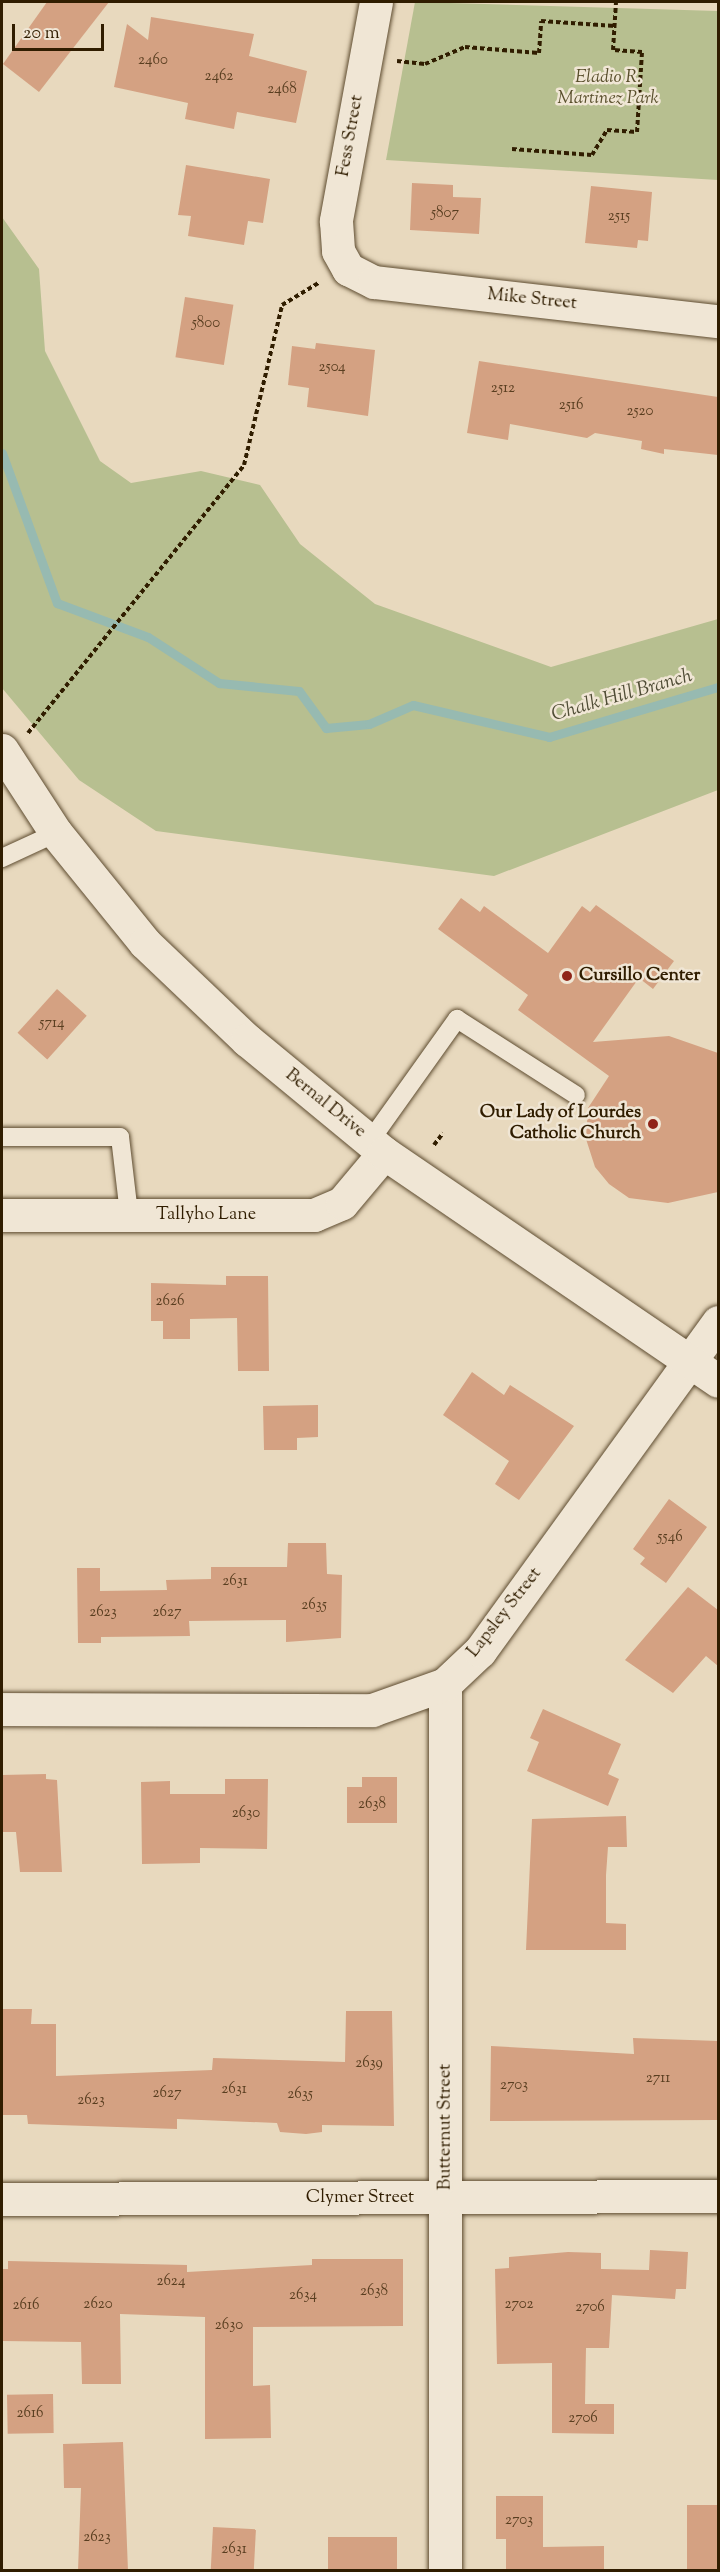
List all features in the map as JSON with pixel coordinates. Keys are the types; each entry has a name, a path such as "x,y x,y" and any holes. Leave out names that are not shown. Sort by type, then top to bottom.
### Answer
{"street":[{"name":"Fess Street","path":"348,269 338,251 336,221 376,2"},
{"name":"Mike Street","path":"348,269 374,282 718,321"},
{"name":"Bernal Drive","path":"15,741 56,833 145,943 247,1040 377,1147 718,1381"},
{"name":"Tallyho Lane","path":"2,1215 314,1215 342,1203 377,1147"},
{"name":"Lapsley Street","path":"2,1709 372,1710 445,1684 480,1651 692,1363 718,1322"},
{"name":"Butternut Street","path":"445,1684 447,2198 445,2571"},
{"name":"Clymer Street","path":"2,2199 718,2196"}],"lane":[{"path":"2,858 56,833"},
{"path":"377,1147 457,1019 576,1095"},
{"path":"2,1137 120,1137 129,1214"}],"path":[{"path":"512,149 592,155 607,130 637,132 642,52 613,50 616,2"},
{"path":"395,52 398,61 424,64 465,47 539,53 542,21 615,26"},
{"path":"15,741 48,708 244,465 282,305 292,295 348,269"},
{"path":"434,1145 443,1133"}],"green space":[{"name":"Eladio R. Martinez Park","path":"415,2 718,11 718,180 386,160"},
{"path":"2,217 39,269 45,351 100,461 131,483 201,471 260,485 300,544 375,604 551,667 718,619 718,790 494,876 156,831 79,780 2,688"}],"building":[{"path":"47,2 109,2 39,92 3,64"},
{"path":"151,17 254,34 249,56 307,71 296,123 237,112 234,129 185,119 188,103 114,87 127,24 148,40"},
{"path":"186,165 270,179 263,223 248,221 244,245 188,236 191,216 178,215"},
{"path":"412,183 453,185 453,197 481,198 479,234 410,230"},
{"path":"591,186 652,192 648,241 638,240 637,248 585,243"},
{"path":"185,297 233,305 224,365 175,357"},
{"path":"316,343 375,350 368,416 307,407 309,388 288,385 292,346 315,349"},
{"path":"479,361 718,397 718,455 664,449 664,454 641,449 642,441 595,433 587,438 510,424 508,440 467,433"},
{"path":"461,898 480,912 484,906 548,953 582,906 590,912 596,905 674,961 653,989 639,978 593,1042 669,1036 718,1053 718,1192 668,1203 629,1198 609,1184 595,1167 586,1139 588,1108 609,1076 518,1010 528,995 438,929"},
{"path":"57,989 87,1016 47,1060 18,1033"},
{"path":"226,1276 268,1276 269,1371 238,1371 237,1318 190,1319 190,1339 163,1339 163,1321 151,1321 151,1283 226,1285"},
{"path":"472,1372 504,1395 510,1385 574,1426 519,1500 495,1484 509,1461 443,1415"},
{"path":"318,1405 318,1437 297,1438 297,1450 264,1450 263,1406"},
{"path":"669,1499 707,1527 666,1583 640,1564 645,1558 633,1549"},
{"path":"288,1543 326,1543 327,1574 342,1575 341,1638 286,1642 286,1620 189,1621 190,1636 101,1637 101,1643 78,1643 77,1568 100,1568 100,1591 167,1590 166,1580 211,1579 211,1567 287,1567"},
{"path":"688,1587 718,1610 718,1666 706,1656 673,1693 625,1660"},
{"path":"543,1709 621,1744 608,1774 619,1779 608,1806 527,1771 539,1742 530,1738"},
{"path":"46,1774 46,1779 57,1780 62,1872 20,1872 16,1832 2,1832 2,1775"},
{"path":"362,1777 397,1777 397,1823 347,1823 347,1787 362,1787"},
{"path":"225,1779 268,1779 267,1849 200,1848 200,1863 142,1864 141,1782 170,1781 170,1794 225,1794"},
{"path":"626,1816 627,1847 608,1847 606,1923 626,1924 626,1950 526,1950 532,1819"},
{"path":"2,2009 32,2009 31,2024 56,2024 56,2076 212,2070 213,2058 345,2062 346,2011 392,2011 394,2126 322,2125 322,2132 306,2134 280,2132 277,2123 177,2119 177,2129 28,2124 27,2115 2,2115"},
{"path":"633,2038 718,2041 718,2120 490,2121 491,2046 634,2054"},
{"path":"650,2250 688,2252 686,2289 676,2289 675,2299 612,2295 609,2348 586,2348 585,2404 614,2404 614,2434 552,2433 552,2363 497,2364 495,2269 509,2268 509,2257 568,2252 601,2253 601,2269 649,2270"},
{"path":"312,2259 403,2259 403,2326 253,2327 253,2386 270,2385 271,2438 205,2439 205,2317 120,2314 121,2384 82,2384 81,2342 2,2341 2,2269 8,2269 8,2261 187,2265 187,2272 312,2265"},
{"path":"53,2394 54,2433 8,2434 7,2395"},
{"path":"123,2442 128,2571 78,2571 81,2488 64,2488 63,2444"},
{"path":"496,2496 543,2496 543,2547 604,2546 604,2571 506,2571 506,2539 496,2539"},
{"path":"687,2505 718,2505 718,2570 687,2570"},
{"path":"213,2527 256,2529 254,2570 211,2570"},
{"path":"328,2537 397,2537 397,2570 328,2570"}],"waterway":[{"name":"Chalk Hill Branch","path":"2,453 57,603 148,637 219,683 299,691 326,728 369,724 413,705 549,737 718,687"}],"place":[{"name":"Cursillo Center","path":"567,976"},
{"name":"Our Lady of Lourdes Catholic Church","path":"653,1124"}]}
